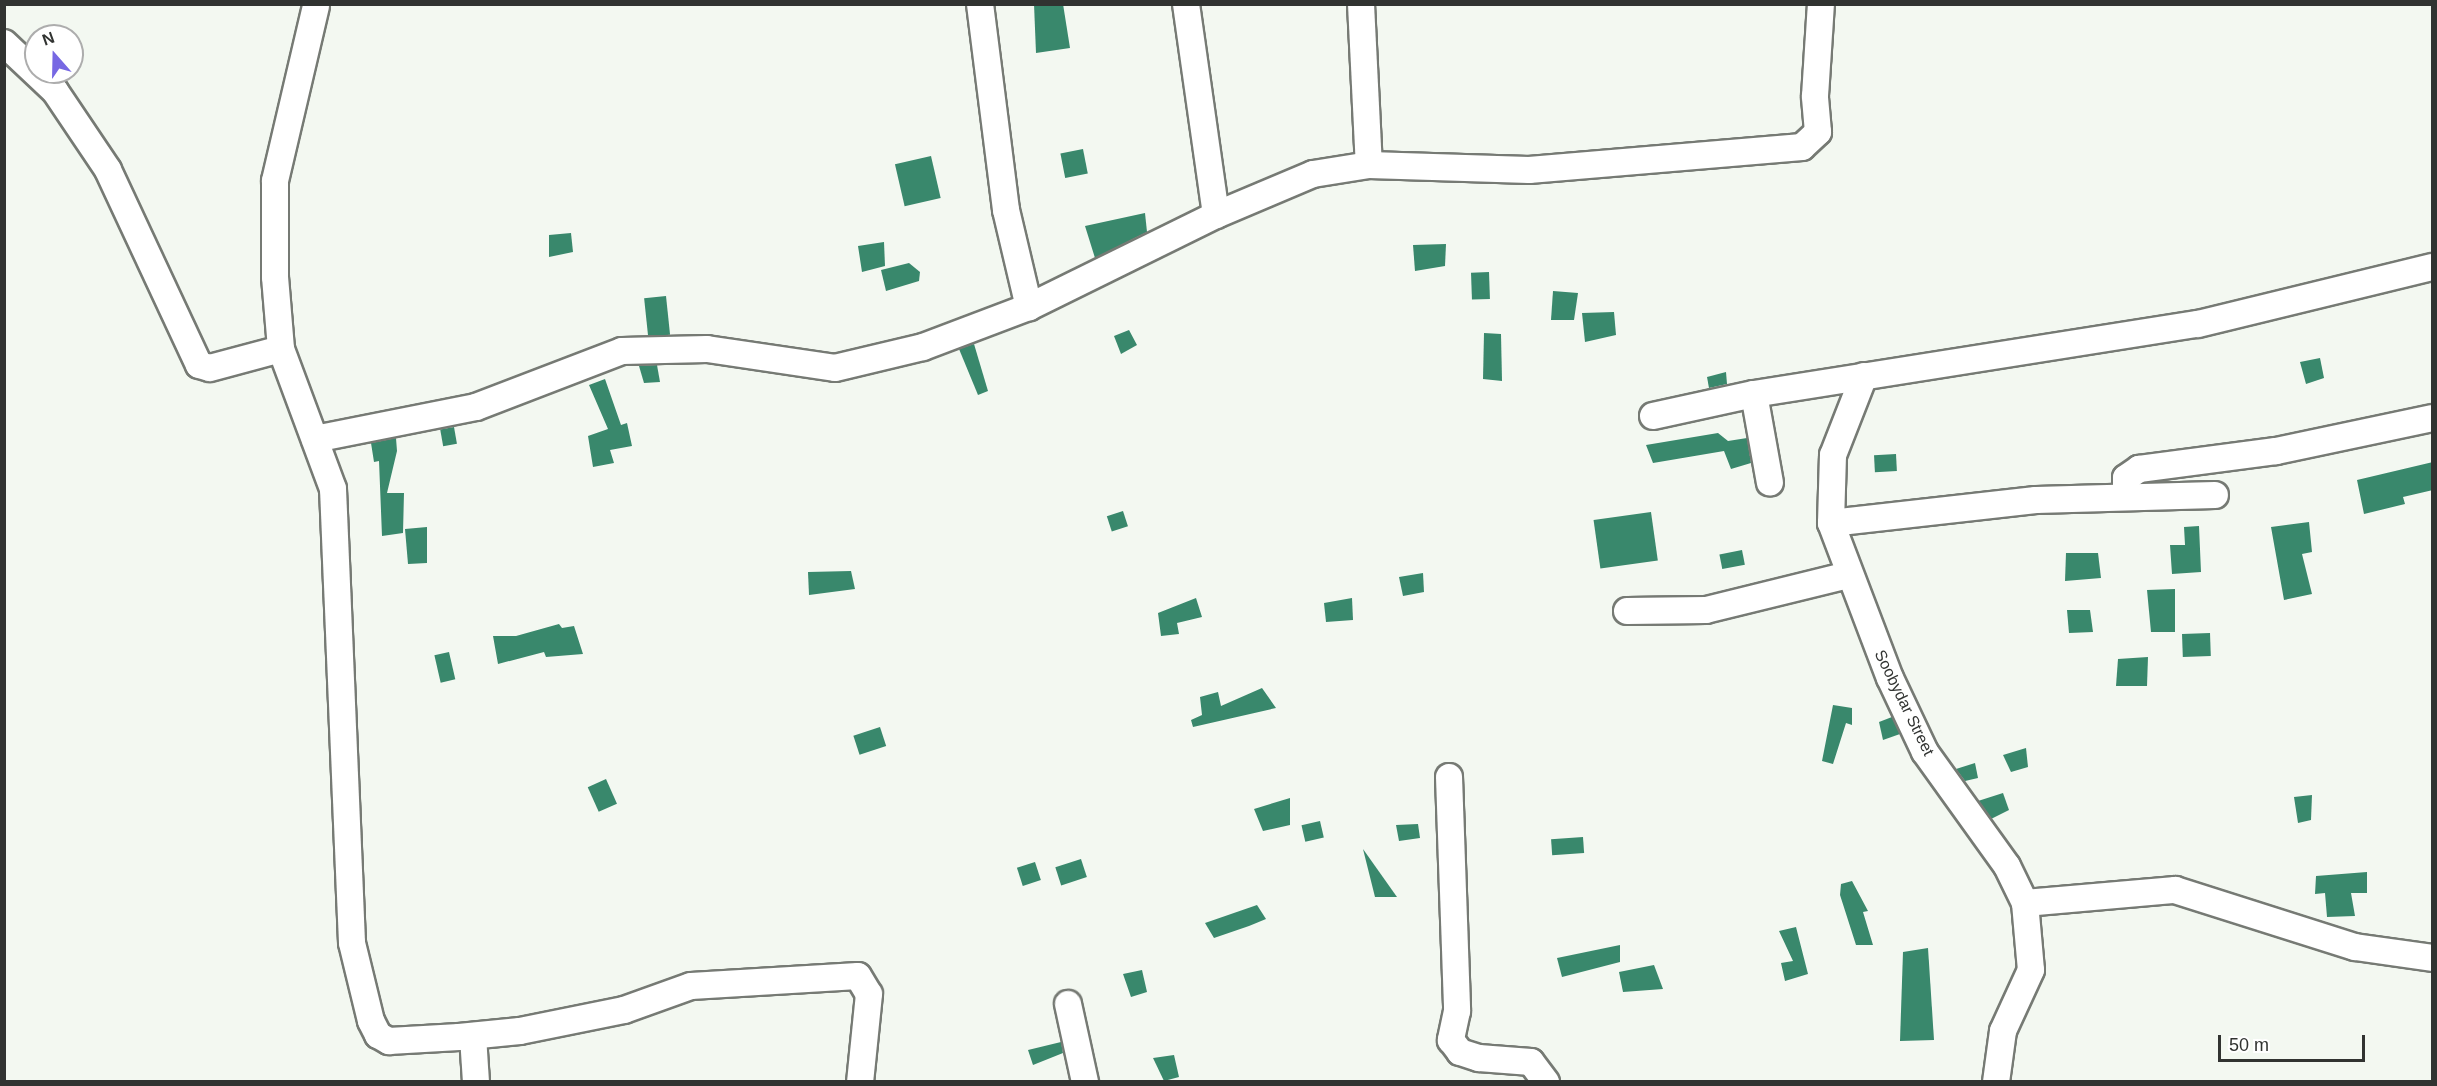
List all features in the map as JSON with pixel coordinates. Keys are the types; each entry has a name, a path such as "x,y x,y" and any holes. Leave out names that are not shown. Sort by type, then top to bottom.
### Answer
{"street":[{"path":"980,4 1006,210 1029,307"},
{"path":"1186,4 1216,215"},
{"path":"1361,4 1369,165"},
{"path":"315,439 476,407 622,351 707,348 835,368 923,347 1029,307 1216,215 1313,174 1369,165 1529,170 1802,147 1818,132 1815,96 1821,4"},
{"path":"316,6 275,181 281,350 333,489 352,943 371,1021 378,1035 389,1041 473,1036 624,1010 691,986 858,976 869,994 860,1082"},
{"path":"4,43 55,91 108,170 199,365 210,368 281,350"},
{"path":"1653,416 1754,394 2198,324 2433,267"},
{"name":"Soobydar Street","path":"1864,376 1833,455 1831,523 1890,678 1925,752 2007,866 2025,903 2031,970 2003,1031 1996,1082"},
{"path":"1754,394 1770,483"},
{"path":"2126,496 2126,478 2139,469 2276,451 2433,418"},
{"path":"1831,523 2036,500 2215,495"},
{"path":"1627,611 1706,610 1849,575"},
{"path":"1449,777 1457,1011 1451,1040 1460,1052 1479,1058 1531,1062 1546,1082"},
{"path":"2025,903 2175,890 2355,947 2433,958"},
{"path":"1068,1004 1085,1082"},
{"path":"473,1036 477,1082"}],"building":[{"path":"1034,4 1063,4 1070,48 1036,53"},
{"path":"1083,149 1088,174 1065,178 1060,153"},
{"path":"931,156 941,198 905,206 895,164"},
{"path":"1145,213 1147,232 1095,258 1085,226"},
{"path":"571,233 573,252 549,257 549,235"},
{"path":"884,242 885,266 862,272 858,246"},
{"path":"1446,244 1445,266 1415,271 1413,245"},
{"path":"909,263 920,272 919,281 886,291 881,270"},
{"path":"1489,272 1490,299 1472,300 1471,273"},
{"path":"1553,291 1578,293 1574,320 1551,320"},
{"path":"666,296 670,335 648,337 644,298"},
{"path":"1614,312 1616,335 1585,342 1582,313"},
{"path":"1129,330 1137,345 1121,354 1114,336"},
{"path":"1484,333 1501,334 1502,381 1483,379"},
{"path":"974,344 988,391 978,395 959,349"},
{"path":"2320,358 2324,378 2306,384 2300,362"},
{"path":"657,365 660,382 644,383 639,366"},
{"path":"1726,372 1727,384 1709,388 1707,377"},
{"path":"605,379 621,425 627,423 632,446 610,450 614,463 593,467 588,436 608,429 589,385"},
{"path":"454,427 457,444 443,446 440,429"},
{"path":"1718,433 1728,441 1747,438 1751,463 1731,469 1724,451 1653,463 1646,445"},
{"path":"396,438 397,451 387,493 404,493 403,533 382,536 379,461 374,462 371,443"},
{"path":"1896,454 1897,471 1875,472 1874,455"},
{"path":"2433,462 2433,490 2403,497 2405,504 2364,514 2357,480"},
{"path":"1123,511 1128,526 1112,531 1107,516"},
{"path":"1651,512 1658,561 1600,569 1594,520"},
{"path":"2309,522 2312,552 2302,554 2312,594 2284,600 2271,527"},
{"path":"2199,526 2201,572 2172,574 2170,545 2185,545 2184,527"},
{"path":"427,527 427,563 408,564 405,529"},
{"path":"1742,550 1745,565 1722,569 1719,554"},
{"path":"2066,553 2098,553 2101,578 2065,581"},
{"path":"851,571 855,589 809,595 808,572"},
{"path":"1423,573 1424,592 1403,596 1399,577"},
{"path":"2175,589 2175,632 2151,632 2147,590"},
{"path":"1196,598 1202,617 1177,623 1179,634 1161,636 1158,613"},
{"path":"1352,598 1353,620 1326,622 1324,603"},
{"path":"2067,610 2090,610 2093,632 2069,633"},
{"path":"559,624 562,628 574,626 583,654 546,657 544,652 498,664 493,636 516,636"},
{"path":"2210,633 2211,656 2183,657 2182,634"},
{"path":"449,652 455,679 441,683 434,655"},
{"path":"2148,657 2147,686 2116,686 2118,659"},
{"path":"1262,688 1276,708 1193,727 1191,720 1202,715 1200,697 1218,692 1221,706"},
{"path":"1833,705 1852,708 1852,725 1846,723 1833,764 1822,761"},
{"path":"1892,717 1900,734 1883,740 1879,722"},
{"path":"880,727 886,746 860,755 853,736"},
{"path":"2026,748 2028,767 2011,772 2003,755"},
{"path":"1975,763 1978,778 1965,781 1956,769"},
{"path":"606,779 617,804 599,812 588,787"},
{"path":"2003,793 2009,810 1991,819 1978,801"},
{"path":"2312,795 2311,820 2298,823 2294,797"},
{"path":"1290,798 1290,825 1263,831 1254,809"},
{"path":"1320,821 1324,838 1305,842 1301,825"},
{"path":"1418,824 1420,838 1399,841 1396,825"},
{"path":"1583,837 1584,853 1552,855 1551,839"},
{"path":"1363,849 1397,897 1375,897"},
{"path":"1081,859 1087,877 1061,885 1055,867"},
{"path":"1035,862 1041,880 1023,886 1017,868"},
{"path":"2367,872 2367,893 2351,893 2355,916 2327,917 2325,893 2315,894 2316,876"},
{"path":"1852,881 1868,911 1863,912 1873,945 1856,945 1840,895 1841,884"},
{"path":"1257,905 1266,919 1249,926 1214,938 1205,923"},
{"path":"1796,927 1808,974 1785,981 1781,963 1793,961 1779,931"},
{"path":"1620,945 1620,962 1562,977 1557,958"},
{"path":"1928,948 1934,1040 1900,1041 1903,952"},
{"path":"1654,965 1663,989 1623,992 1619,972"},
{"path":"1142,970 1147,992 1131,997 1123,974"},
{"path":"1061,1042 1063,1053 1033,1065 1028,1050"},
{"path":"1174,1055 1179,1077 1164,1081 1153,1058"}]}
